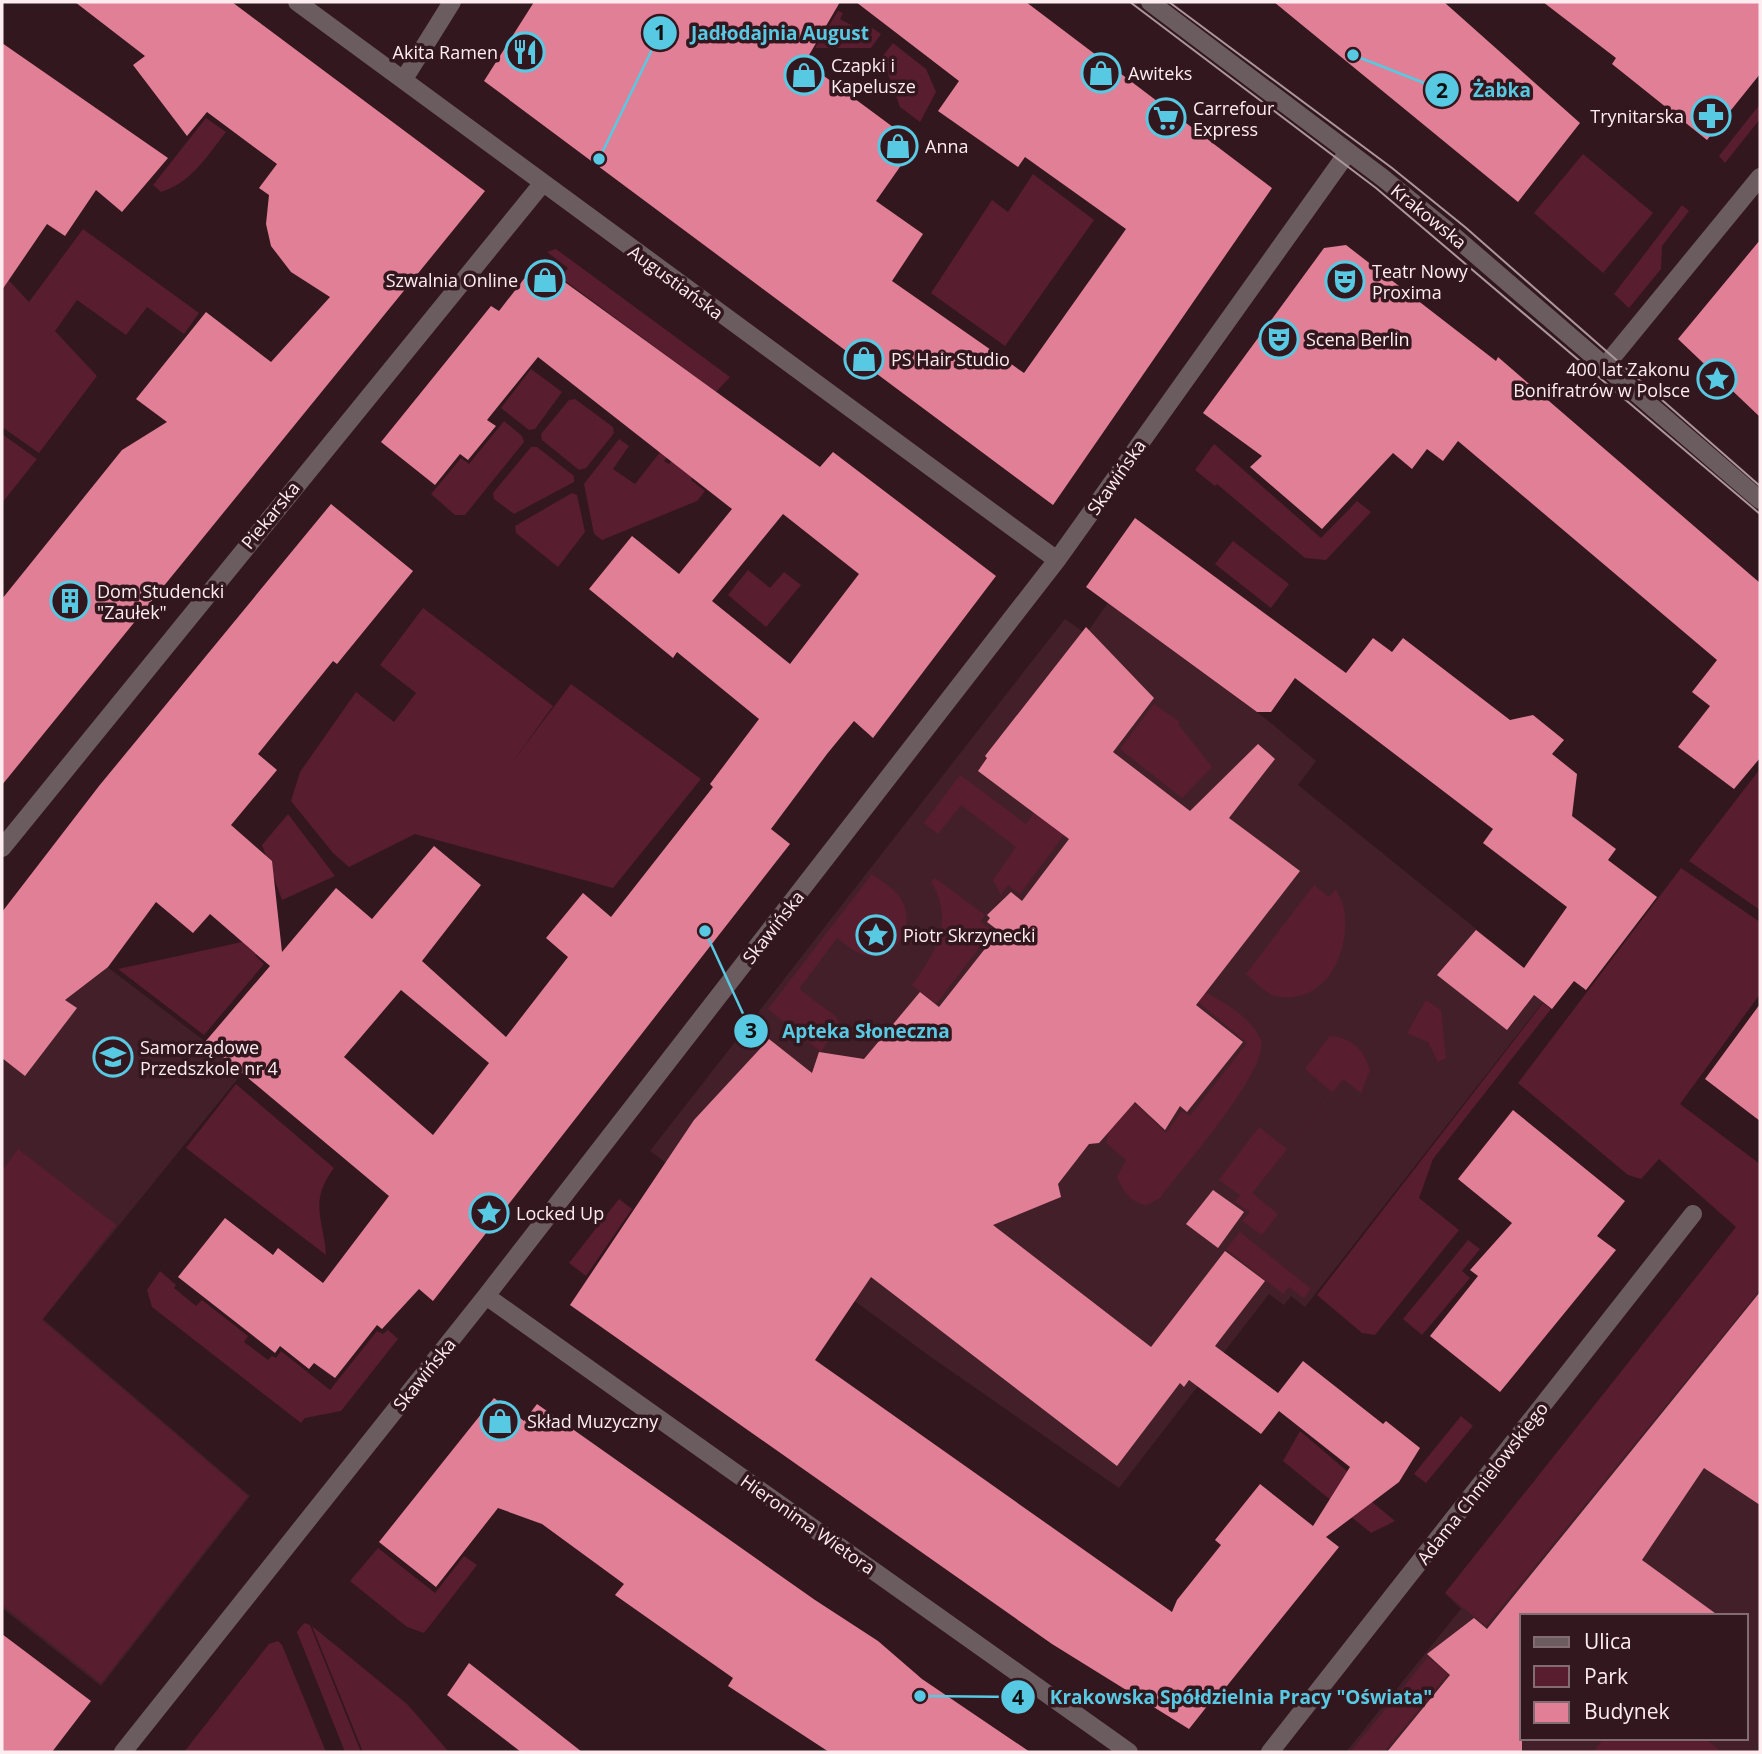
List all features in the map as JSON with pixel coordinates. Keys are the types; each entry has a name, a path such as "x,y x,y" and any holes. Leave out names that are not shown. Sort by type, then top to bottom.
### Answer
{"street":[{"name":"Augustiańska","path":"297,2 1058,560"},
{"path":"404,79 452,2"},
{"name":"Krakowska","path":"1150,2 1454,236 1760,500"},
{"name":"Skawińska","path":"123,1752 486,1296 1058,560 1348,152"},
{"path":"1605,366 1760,177"},
{"name":"Piekarska","path":"2,848 542,184"},
{"name":"Adama Chmielowskiego","path":"1270,1752 1693,1214"},
{"name":"Hieronima Wietora","path":"486,1296 1129,1752"}],"shaded area":[{"path":"1108,603 1266,719 1316,761 1298,785 1543,983 1534,995 1543,1002 1305,1307 1291,1296 1284,1305 1269,1294 1119,1488 931,1357 650,1151 1065,619 1086,634"},
{"path":"14,896 244,1071 43,1319 250,1496 101,1686 2,1608 2,912"},
{"path":"1760,1198 1760,1752 1346,1752 1461,1609 1446,1594"}],"green space":[{"path":"838,11 843,13 840,19 860,30 865,23 881,34 871,48 815,48"},
{"path":"893,43 926,69 936,92 920,122 900,107 882,57"},
{"path":"1760,104 1760,119 1725,163 1719,156"},
{"path":"206,118 226,132 190,175 172,188 161,192 153,185"},
{"path":"1583,154 1653,213 1603,273 1534,213"},
{"path":"1033,174 1094,220 1005,346 931,293 992,200 1008,212"},
{"path":"1682,205 1689,211 1662,246 1661,269 1629,308 1614,294"},
{"path":"83,229 199,313 184,334 147,307 126,335 77,300 55,331 97,376 39,453 2,427 2,273 29,302"},
{"path":"556,249 730,377 716,392 560,277 568,268 547,252"},
{"path":"531,369 562,392 535,429 529,430 501,408"},
{"path":"575,399 613,427 614,433 586,468 579,470 542,440 541,434 569,400"},
{"path":"504,421 522,436 524,442 465,515 455,515 431,494 461,458 469,464"},
{"path":"2,434 37,459 2,503"},
{"path":"619,439 629,446 613,469 635,484 661,451 668,456 664,461 669,464 674,459 694,474 691,480 705,491 697,501 602,540 594,534 584,484"},
{"path":"1214,444 1321,538 1357,501 1371,512 1326,560 1305,558 1217,484 1215,486 1195,470"},
{"path":"531,447 537,447 574,476 574,482 514,514 494,499 493,493"},
{"path":"572,493 577,495 585,532 558,567 516,533 515,526"},
{"path":"1233,541 1289,584 1271,608 1215,564"},
{"path":"748,570 770,588 784,572 801,585 766,627 728,595"},
{"path":"423,608 553,706 511,764 571,684 701,779 613,888 415,834 349,867 333,853 291,801 300,772 356,692 394,722 416,693 380,665"},
{"path":"1154,704 1180,722 1178,724 1212,767 1182,798 1120,749"},
{"path":"1760,769 1760,910 1689,861"},
{"path":"960,775 1026,824 1043,801 1073,823 1020,894 1008,885 1001,895 993,880 1016,847 961,805 938,834 924,823"},
{"path":"288,814 335,876 282,900 262,845"},
{"path":"1681,868 1760,922 1760,994 1680,1104 1760,1164 1760,1290 1486,1626 1445,1593 1736,1227 1659,1159 1641,1179 1628,1175 1518,1083"},
{"path":"872,874 901,899 907,919 905,929 895,946 877,955 859,953 837,938 799,989 835,1016 839,1023 821,1052 768,1009"},
{"path":"935,878 985,915 980,921 992,931 936,1004 912,985 940,936 942,910 931,882"},
{"path":"1314,885 1329,897 1336,889 1343,904 1345,925 1339,958 1321,984 1309,993 1294,997 1272,995 1246,974"},
{"path":"274,935 255,955 264,964 204,1035 118,969"},
{"path":"1200,990 1226,1004 1251,1025 1261,1041 1260,1055 1238,1096 1221,1120 1160,1198 1146,1205 1128,1195 1117,1177 1126,1160 1105,1142 1109,1136 1098,1126 1079,1051 1166,1133 1182,1111 1190,1116 1247,1043 1185,991"},
{"path":"1426,1000 1441,1010 1446,1058 1438,1062 1428,1042 1407,1033"},
{"path":"1543,1003 1551,1009 1433,1159 1419,1198 1459,1230 1375,1335 1362,1333 1317,1295"},
{"path":"1330,1036 1345,1039 1356,1046 1370,1070 1361,1093 1343,1079 1252,1193 1278,1214 1262,1235 1242,1221 1250,1212 1235,1202 1240,1195 1219,1180 1259,1127 1287,1149 1332,1092 1305,1069"},
{"path":"236,1084 334,1168 321,1191 320,1201 326,1255 186,1148"},
{"path":"18,1149 116,1225 42,1320 248,1496 101,1683 2,1605 2,1171"},
{"path":"619,1199 632,1209 586,1276 569,1263"},
{"path":"1240,1232 1311,1289 1304,1298 1289,1287 1283,1294 1226,1249"},
{"path":"1468,1240 1480,1249 1462,1271 1470,1278 1422,1335 1403,1319"},
{"path":"160,1271 176,1285 174,1288 196,1306 202,1300 248,1336 244,1342 268,1360 272,1356 276,1358 281,1351 330,1390 377,1331 383,1334 388,1330 398,1339 341,1411 305,1418 301,1423 152,1307 147,1290"},
{"path":"1461,1416 1473,1426 1426,1483 1414,1474"},
{"path":"1300,1431 1348,1472 1343,1478 1395,1521 1371,1533 1283,1461"},
{"path":"378,1548 435,1593 464,1556 477,1565 424,1633 407,1627 350,1581"},
{"path":"304,1623 310,1625 361,1752 345,1752 297,1632"},
{"path":"312,1626 407,1704 449,1752 363,1752"},
{"path":"278,1641 326,1752 184,1752 269,1644"},
{"path":"1428,1657 1448,1674 1384,1752 1350,1752"},
{"path":"1602,1740 1707,1740 1722,1752 1593,1752"}],"building":[{"path":"75,2 232,2 485,191 2,785 2,599 122,450 167,422 136,399 206,312 271,362 330,297 291,272 271,246 266,224 269,195 259,188 277,164 207,112 187,136 133,65 145,56"},
{"path":"534,2 840,2 805,62 916,144 876,201 923,234 892,281 1024,373 1126,229 1025,157 1018,167 938,111 959,81 856,2 1026,2 1272,188 1053,505 484,81"},
{"path":"1274,2 1444,2 1580,123 1518,202"},
{"path":"1543,2 1760,2 1760,74 1707,140 1612,64 1616,58"},
{"path":"2,43 168,158 122,212 96,190 65,236 47,224 2,290"},
{"path":"1760,240 1760,417 1678,339"},
{"path":"1346,245 1496,361 1498,357 1760,583 1760,758 1734,789 1678,747 1710,706 1692,692 1717,660 1458,441 1443,461 1427,449 1412,469 1393,453 1322,529 1250,467 1262,456 1203,413 1324,248"},
{"path":"537,262 820,467 833,452 996,576 873,738 854,721 827,754 771,829 790,844 433,1301 419,1289 382,1329 377,1325 335,1378 314,1363 309,1369 280,1346 275,1353 178,1277 225,1218 273,1255 278,1248 323,1283 389,1196 205,1042 270,966 210,914 193,933 156,902 108,967 65,1000 77,1008 25,1076 2,1058 2,912 99,786 331,504 413,571 337,664 333,661 258,754 277,770 231,825 272,861 282,952 336,888 372,919 434,846 481,885 422,961 506,1037 568,957 546,938 583,893 611,917 713,787 710,784 759,719 677,652 673,658 589,589 632,536 679,574 732,509 538,357 487,420 496,426 468,460 460,454 435,485 381,442 491,306 499,311","holes":["783,514 859,574 790,664 712,601","401,990 489,1063 433,1135 344,1057"]},
{"path":"1135,518 1346,673 1373,638 1392,652 1403,638 1510,720 1533,715 1564,740 1552,754 1577,774 1572,816 1616,849 1608,860 1657,897 1586,990 1574,981 1552,1009 1534,995 1507,1030 1437,975 1476,930 1524,968 1567,907 1483,843 1493,829 1295,678 1271,712 1257,712 1086,587"},
{"path":"1086,627 1154,698 1113,752 1190,811 1258,744 1275,759 1229,818 1300,871 1196,1005 1243,1042 1187,1112 1180,1106 1165,1130 1135,1102 1099,1143 1089,1144 1058,1184 1061,1197 993,1225 1151,1347 1225,1251 1265,1281 1215,1346 1278,1393 1303,1361 1383,1424 1386,1421 1420,1448 1399,1482 1326,1537 1339,1547 1214,1702 1212,1700 1189,1729 1052,1644 570,1305 694,1120 769,1039 812,1073 819,1052 864,1059 920,992 939,1007 999,931 987,922 990,918 987,915 1011,892 1022,901 1069,839 978,771 987,758 985,756","holes":["871,1277 1117,1466 1180,1383 1184,1387 1189,1380 1261,1434 1279,1411 1350,1467 1313,1526 1260,1484 1215,1540 1221,1545 1177,1600 1172,1612 815,1360"]},
{"path":"1760,1004 1760,1121 1705,1079"},
{"path":"1513,1110 1625,1201 1597,1236 1616,1250 1500,1392 1430,1336 1478,1276 1470,1270 1512,1223 1458,1179"},
{"path":"1213,1190 1244,1212 1218,1248 1186,1224"},
{"path":"1760,1292 1760,1505 1704,1468 1642,1560 1716,1614 1520,1614 1522,1752 1387,1752 1450,1675 1427,1654 1474,1618 1487,1629"},
{"path":"494,1398 524,1421 537,1404 815,1600 878,1641 922,1679 1030,1752 829,1752 728,1686 733,1678 615,1595 624,1584 542,1524 498,1508 436,1587 379,1542"},
{"path":"2,1634 91,1701 52,1752 2,1752"},
{"path":"469,1663 582,1752 521,1752 447,1695"}],"tram line":[{"path":"1130,2 1376,188 1760,514"},
{"path":"1169,2 1392,168 1465,227 1760,486"}],"place":[{"name":"Akita Ramen","path":"525,52"},
{"name":"Żabka","path":"1353,55"},
{"name":"Awiteks","path":"1101,73"},
{"name":"Czapki i Kapelusze","path":"804,75"},
{"name":"Trynitarska","path":"1711,116"},
{"name":"Carrefour Express","path":"1166,118"},
{"name":"Anna","path":"898,146"},
{"name":"Jadłodajnia August","path":"599,159"},
{"name":"Szwalnia Online","path":"545,280"},
{"name":"Teatr Nowy Proxima","path":"1345,281"},
{"name":"Scena Berlin","path":"1279,339"},
{"name":"PS Hair Studio","path":"864,359"},
{"name":"400 lat Zakonu Bonifratrów w Polsce","path":"1717,379"},
{"name":"Dom Studencki \"Zaułek\"","path":"70,601"},
{"name":"Apteka Słoneczna","path":"705,931"},
{"name":"Piotr Skrzynecki","path":"876,935"},
{"name":"Samorządowe Przedszkole nr 4","path":"113,1057"},
{"name":"Locked Up","path":"489,1213"},
{"name":"Skład Muzyczny","path":"500,1421"},
{"name":"Krakowska Spółdzielnia Pracy \"Oświata\"","path":"920,1696"}]}
